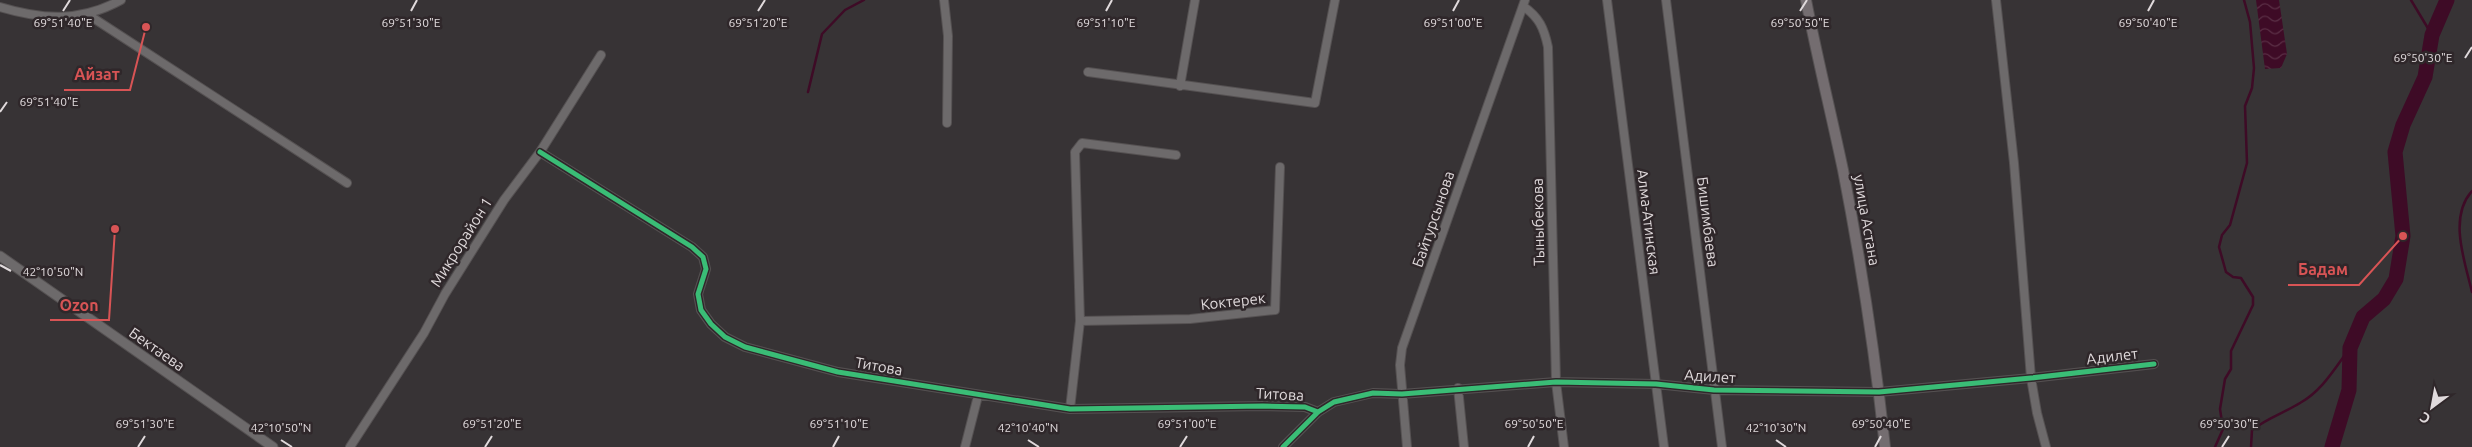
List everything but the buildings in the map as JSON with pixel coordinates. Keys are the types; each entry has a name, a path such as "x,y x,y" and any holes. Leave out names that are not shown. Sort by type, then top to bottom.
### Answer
{"main road":[{"name":"улица Астана","path":"1806,0 1843,170 1872,338 1885,447"}],"street":[{"path":"0,7 19,13 72,17 101,11 121,0"},
{"path":"944,0 948,36 947,123"},
{"path":"1180,86 1194,0"},
{"path":"1088,72 1315,103 1335,0"},
{"name":"Алма-Атинская","path":"1607,0 1664,447"},
{"name":"Бишимбаева","path":"1666,0 1722,447"},
{"path":"1996,0 2014,163 2032,378 2037,413 2046,447"},
{"name":"Тыныбекова","path":"1524,3 1544,28 1548,47 1556,382 1564,447"},
{"name":"Байтурсынова","path":"1407,447 1400,365 1402,348 1524,3"},
{"path":"87,14 348,183"},
{"name":"Микрорайон 1","path":"350,447 424,333 445,294 504,200 540,152 601,55"},
{"path":"1070,410 1080,321 1075,152 1082,143 1176,155"},
{"name":"Титова","path":"540,152 692,247 703,257 706,269 698,294 701,310 711,324 730,341 745,347 838,372 1070,410 1263,406 1305,407 1318,412"},
{"name":"Коктерек","path":"1080,321 1190,319 1275,310 1280,167"},
{"name":"Бектаева","path":"0,256 273,447"},
{"name":"Адилет","path":"1284,447 1318,412 1334,402 1373,393 1402,394 1458,388 1556,382 1656,384 1714,390 1879,392 2032,378 2154,364"},
{"path":"1458,388 1464,447"},
{"path":"965,447 978,396"}],"water":[{"path":"2256,0 2279,0 2287,54 2281,68 2265,69"}],"waterway":[{"path":"808,92 822,34 845,10 864,0"},
{"path":"2215,447 2223,429 2220,409 2225,379 2231,369 2231,351 2253,305 2253,297 2241,278 2233,277 2226,272 2219,247 2222,235 2230,225 2247,163 2245,106 2252,88 2254,68 2250,22 2244,0"},
{"path":"2411,0 2432,35"},
{"path":"2332,447 2349,390 2350,348 2363,317 2384,299 2396,279 2403,236 2395,152 2403,125 2425,77 2432,35 2447,0"},
{"path":"2472,191 2465,202 2460,226 2460,240 2472,292"},
{"path":"2251,447 2252,430 2308,398 2328,378 2350,348"}],"cycle path":[{"path":"540,152 692,247 703,257 706,269 698,294 701,310 711,324 725,337 745,347 838,372 1070,409 1263,406 1305,407 1318,412"},
{"path":"1283,447 1318,412 1334,402 1373,393 1402,394 1556,382 1656,384 1714,390 1879,392 2154,364"}],"place":[{"name":"Айзат","path":"146,27"},
{"name":"Ozon","path":"115,229"},
{"name":"Бадам","path":"2403,236"}]}
